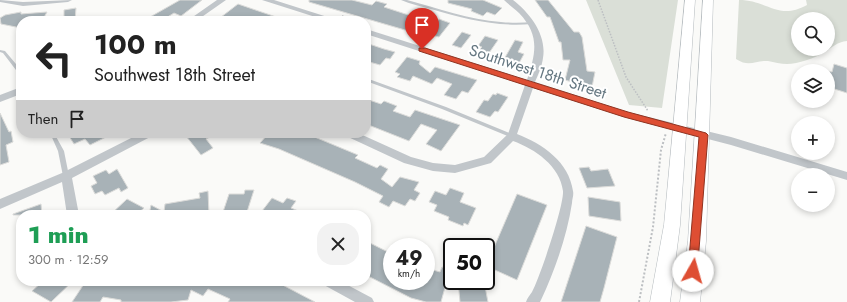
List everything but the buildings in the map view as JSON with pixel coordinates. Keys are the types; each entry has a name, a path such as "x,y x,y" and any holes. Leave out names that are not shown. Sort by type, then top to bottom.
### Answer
{"main road":[{"path":"660,302 672,225 674,127 690,0"},
{"path":"690,302 697,241 708,0"}],"street":[{"path":"0,0 23,4 68,0"},
{"path":"198,16 222,0"},
{"path":"266,0 316,16"},
{"path":"360,138 408,160 432,168 455,169 487,160 512,136 537,65 540,50 532,23 526,13 508,0"},
{"name":"Southwest 18th Street","path":"371,33 529,85 627,115 731,141 847,176"},
{"path":"0,100 16,92"},
{"path":"512,136 529,142 549,157 561,172 568,192 562,226 537,296 532,302"},
{"path":"0,204 66,176 139,138"},
{"path":"66,176 71,210"},
{"path":"338,286 368,302"}],"lane":[{"path":"404,0 489,23 506,25 532,23"},
{"path":"0,51 4,52 16,67"},
{"path":"371,81 444,108 512,136"},
{"path":"54,138 61,151 66,176"}],"path":[{"path":"598,0 626,77 649,113"},
{"path":"639,302 653,227 661,150 674,127"}],"shaded area":[{"path":"586,0 678,0 662,108 629,105"},
{"path":"739,0 758,3 788,11 807,5 806,0 847,0 847,41 835,46 835,12 791,12 791,56 816,56 791,64 768,61 749,63 741,62 736,59"}],"route":[{"path":"422,49 529,85 627,115 703,135 697,241 693,271"}]}
